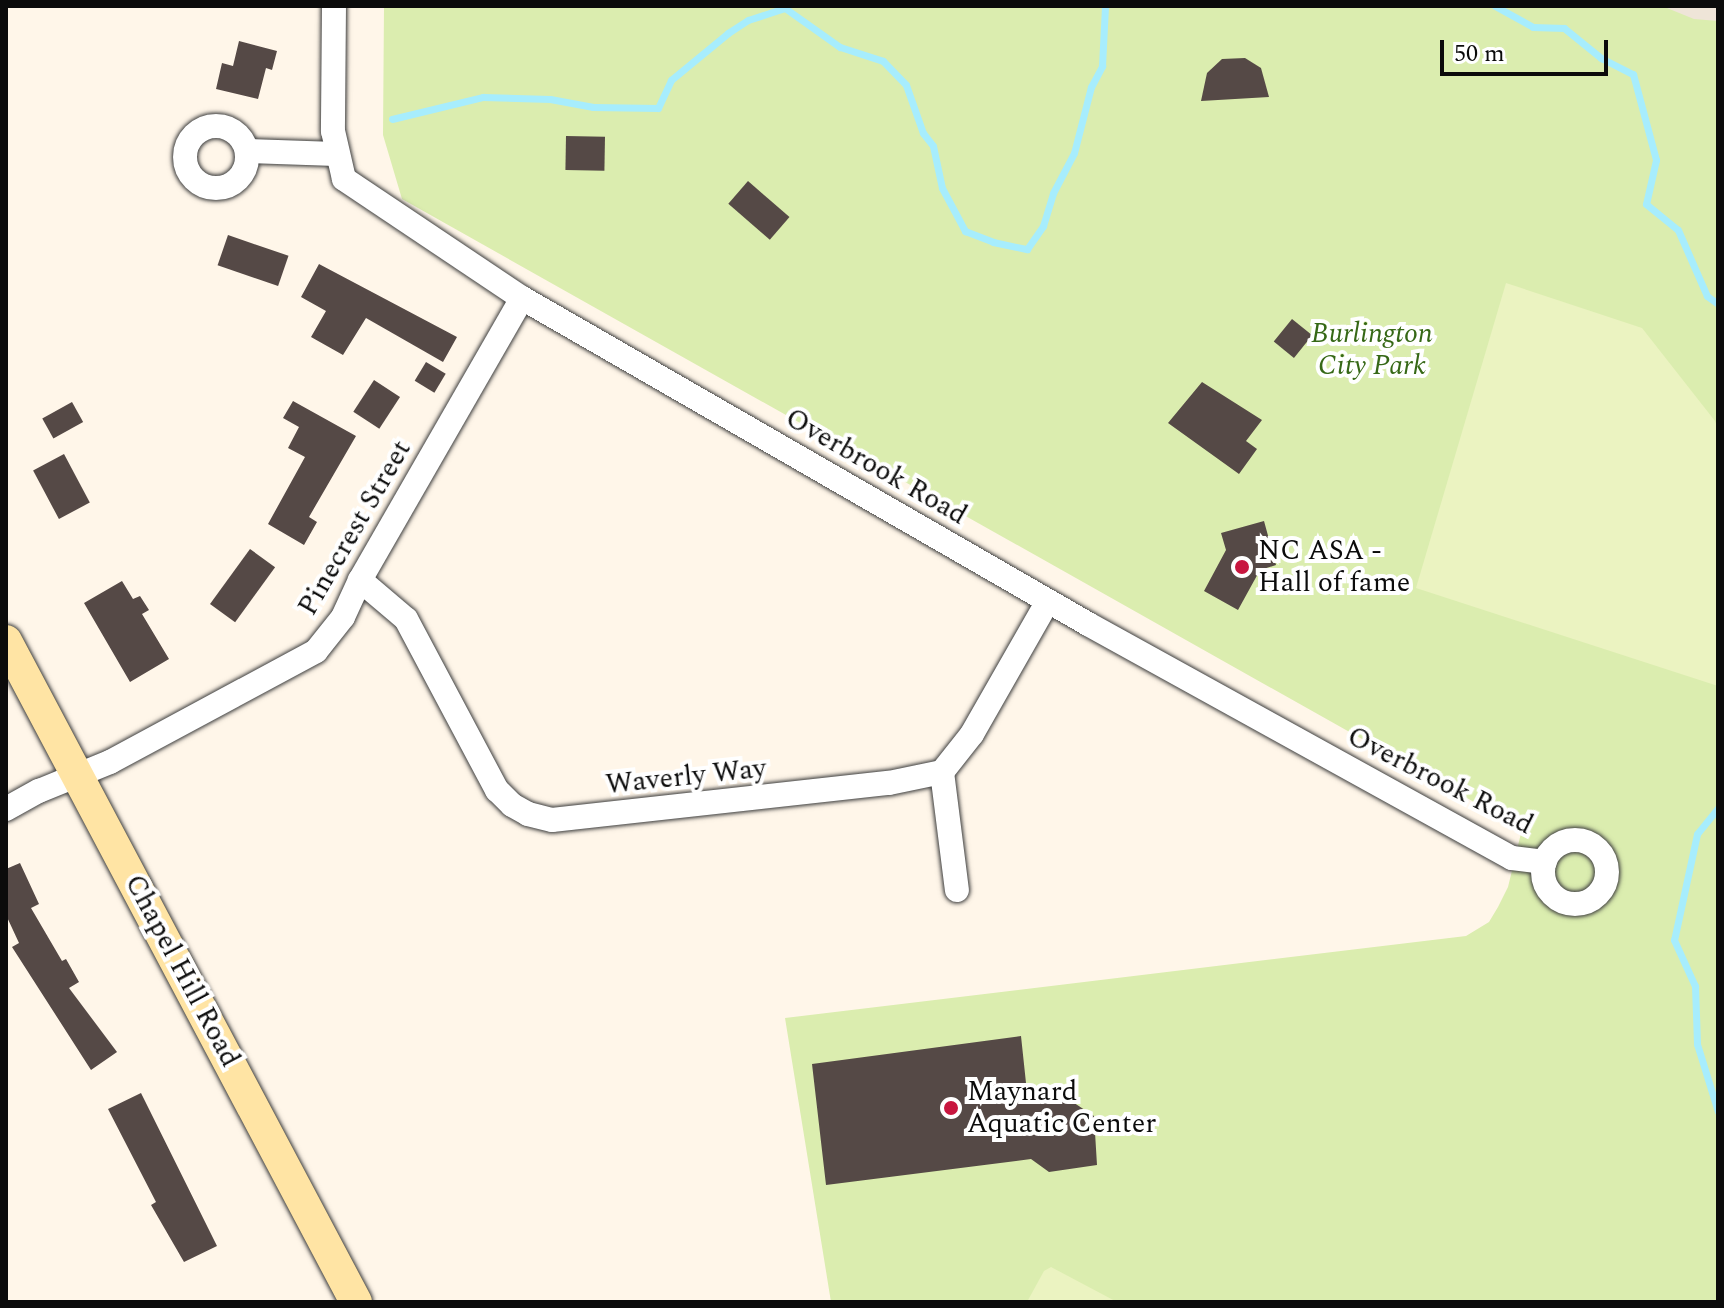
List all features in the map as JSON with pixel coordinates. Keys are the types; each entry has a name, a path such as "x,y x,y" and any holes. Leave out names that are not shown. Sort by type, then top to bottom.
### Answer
{"main road":[{"name":"Chapel Hill Road","path":"6,641 356,1302"}],"street":[{"name":"Overbrook Road","path":"334,6 333,131 344,179 522,298 1048,601 1512,858 1545,862"},
{"path":"248,151 336,154"},
{"name":"Pinecrest Street","path":"6,809 110,762 316,651 343,617 360,580 522,298"},
{"name":"Waverly Way","path":"360,580 406,619 497,790 512,805 528,814 552,820 605,817 889,783 942,772"},
{"path":"957,890 942,772 972,734 1048,601"}],"green space":[{"name":"Burlington City Park","path":"384,6 1718,6 1718,1302 831,1302 785,1018 1466,936 1489,922 1498,907 1508,887 1522,829 402,199 383,135"},
{"path":"1506,283 1642,328 1715,421 1718,429 1718,686 1416,588"},
{"path":"1051,1267 1117,1302 1027,1302 1044,1271"}],"shaded area":[{"path":"1662,6 1718,6 1718,21 1694,19"}],"building":[{"path":"239,41 277,51 272,70 266,68 258,99 216,89 222,63 233,66"},
{"path":"1245,58 1261,68 1269,97 1201,101 1207,73 1222,59"},
{"path":"566,136 605,137 604,171 565,170"},
{"path":"748,181 790,217 770,240 728,204"},
{"path":"228,235 289,256 278,286 218,265"},
{"path":"319,264 457,337 443,362 366,318 343,355 311,337 326,311 301,297"},
{"path":"1292,319 1312,335 1294,358 1274,342"},
{"path":"426,362 446,374 434,393 415,381"},
{"path":"374,380 400,397 379,429 353,412"},
{"path":"1202,382 1262,420 1246,441 1257,449 1239,474 1168,423"},
{"path":"293,401 356,436 309,517 317,522 304,545 268,524 305,457 288,448 299,427 283,418"},
{"path":"72,402 83,422 53,439 42,418"},
{"path":"64,454 90,503 59,519 33,470"},
{"name":"NC ASA - Hall of fame","path":"1264,521 1276,565 1260,570 1238,610 1204,591 1226,550 1221,533"},
{"path":"250,549 275,567 235,622 210,604"},
{"path":"122,581 133,599 140,596 149,610 142,614 169,659 130,682 84,603"},
{"path":"20,863 39,904 31,908 62,961 66,959 79,982 69,988 117,1052 91,1070 12,947 19,943 6,915 6,869"},
{"name":"Maynard Aquatic Center","path":"1021,1036 1026,1083 1059,1093 1094,1116 1097,1165 1049,1172 1031,1159 826,1185 812,1064"},
{"path":"141,1093 217,1246 184,1262 151,1205 156,1202 108,1109"}],"waterway":[{"path":"782,6 840,47 883,61 906,85 923,133 933,146 942,188 965,231 993,242 1027,249 1043,226 1053,193 1074,153 1091,87 1102,66 1105,6"},
{"path":"1495,6 1533,27 1564,28 1601,58 1633,74 1656,160 1646,204 1678,230 1707,296 1718,304"},
{"path":"392,119 483,97 550,99 593,107 658,108 671,80 728,33 748,20 784,8"},
{"path":"1718,808 1697,834 1674,940 1695,986 1697,1044 1718,1112"}],"place":[{"name":"NC ASA - Hall of fame","path":"1242,567"},
{"name":"Maynard Aquatic Center","path":"951,1108"}]}
